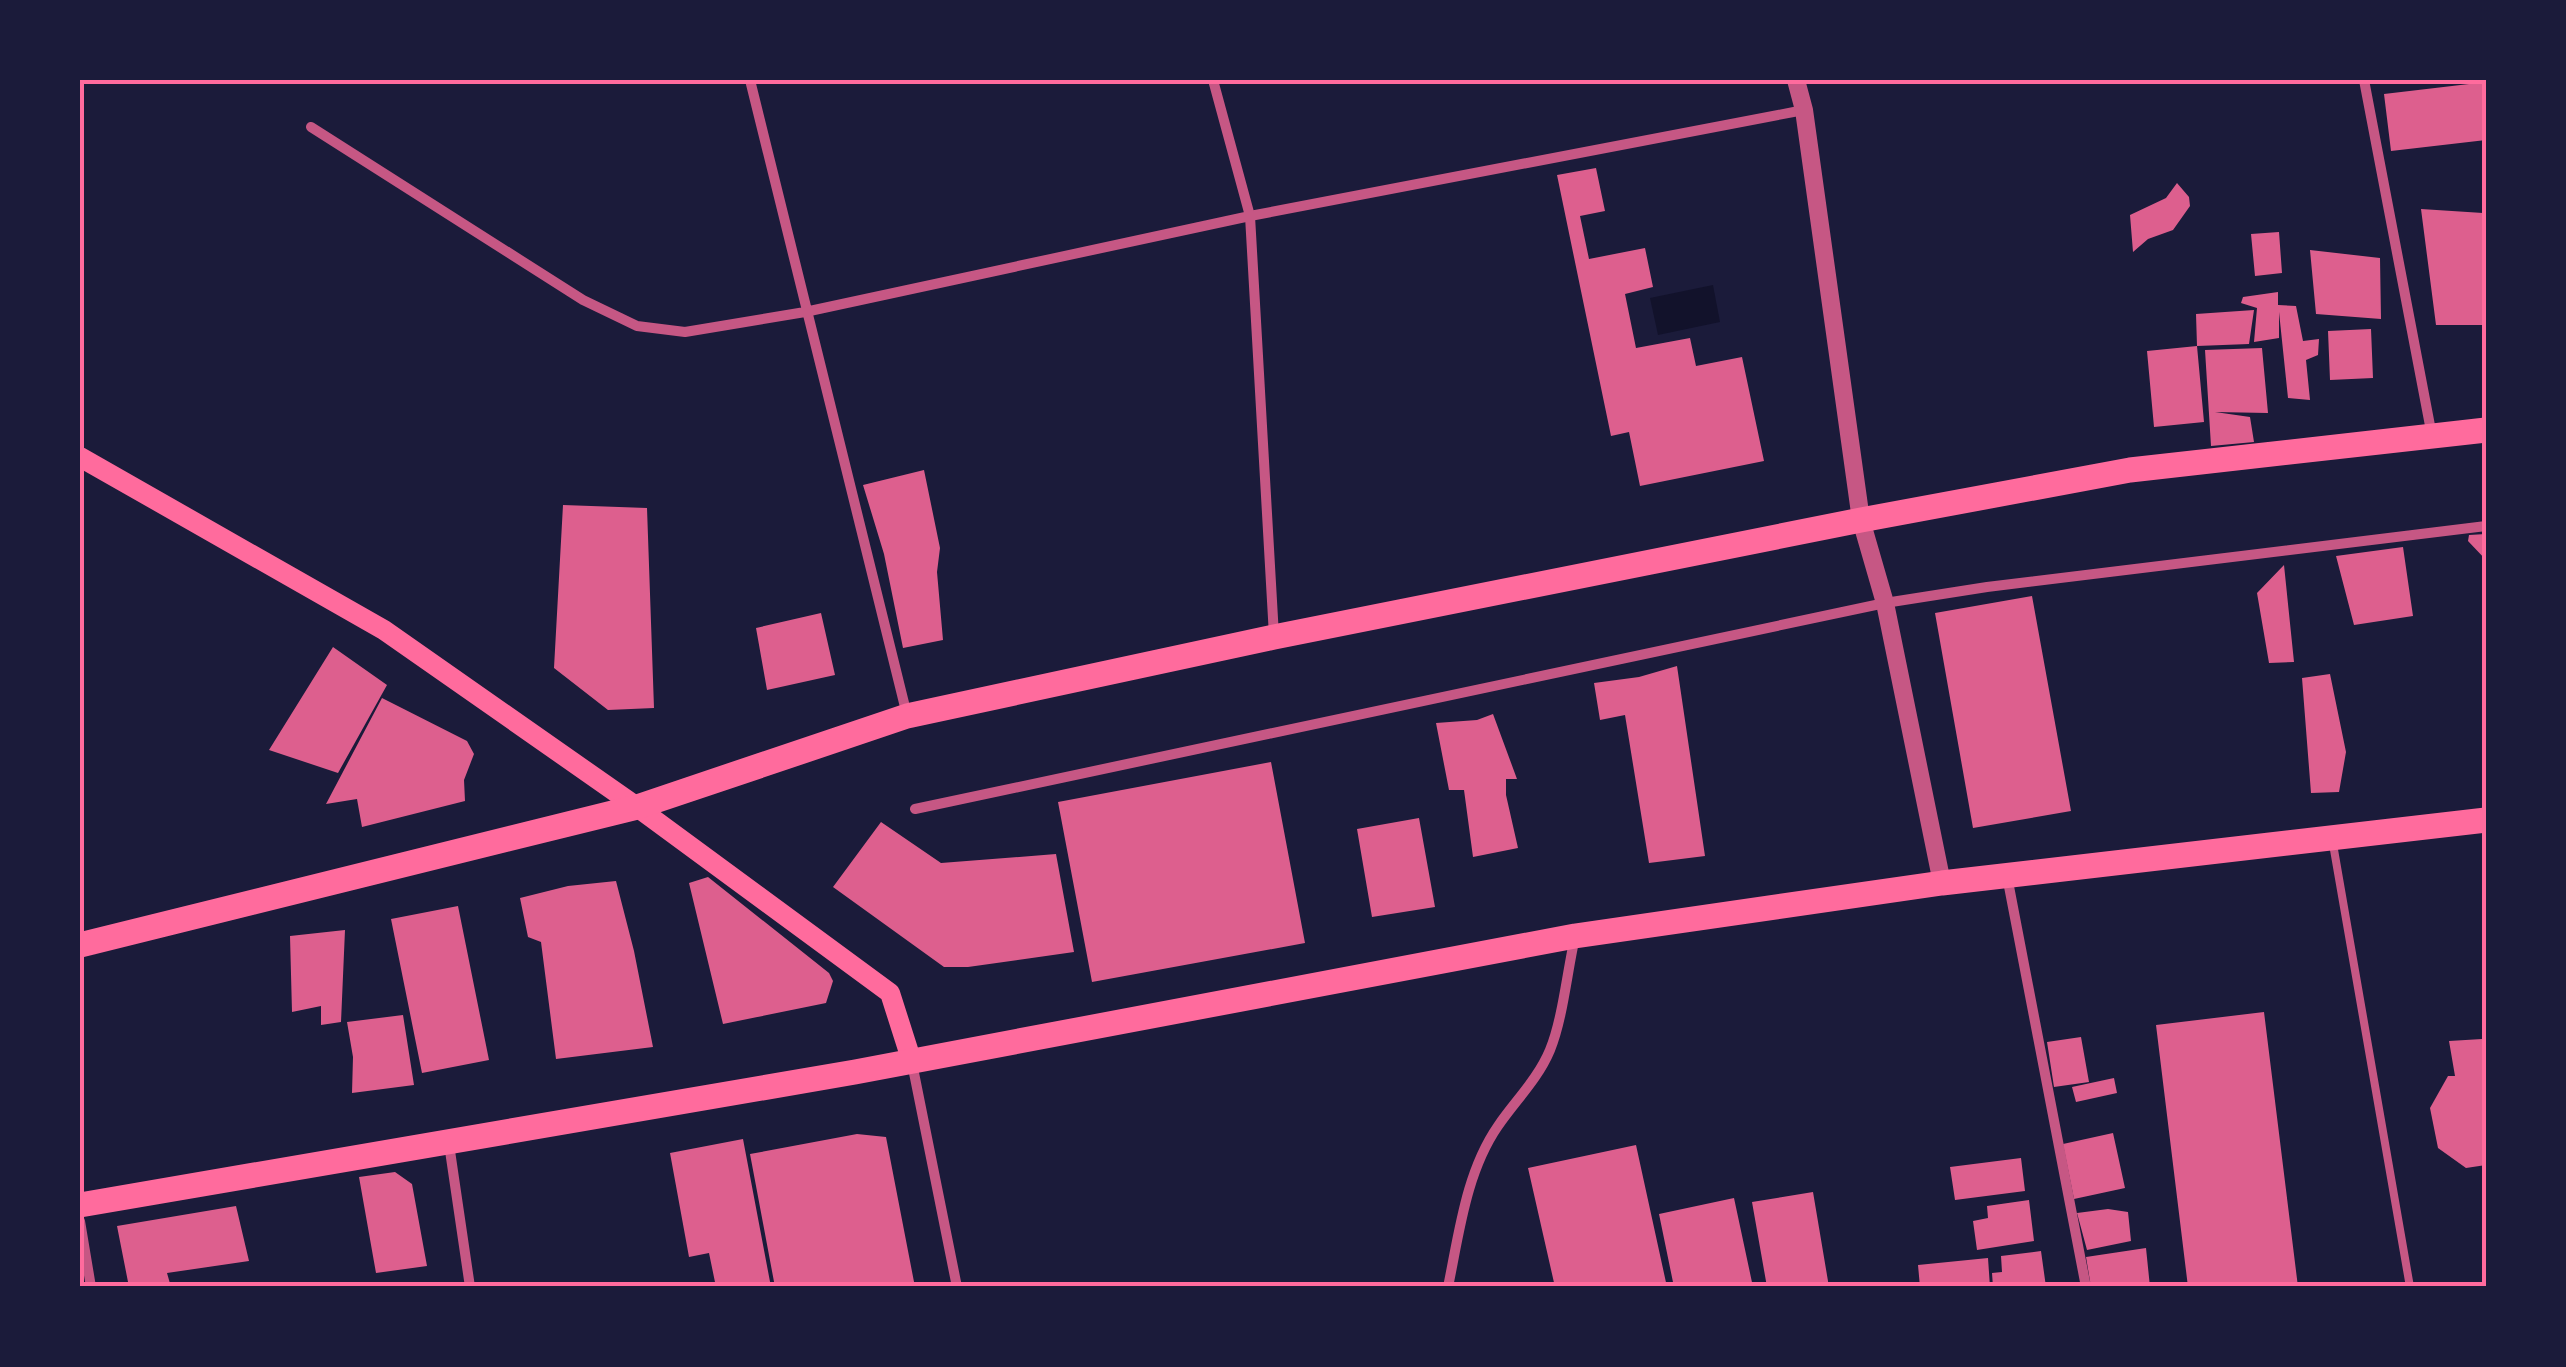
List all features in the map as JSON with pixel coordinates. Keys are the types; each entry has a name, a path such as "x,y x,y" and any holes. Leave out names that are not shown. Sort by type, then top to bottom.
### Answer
{"main road":[{"path":"80,945 638,807 907,716 1274,637 2130,470 2486,430"},
{"path":"80,457 384,630 638,807 890,993 912,1062"},
{"path":"80,1205 912,1062 1575,936 1942,883 2486,820"}],"street":[{"path":"750,80 907,716"},
{"path":"1214,80 1250,216 1274,637"},
{"path":"1796,80 1804,110 1861,520 1884,604 1942,883"},
{"path":"2364,80 2432,436"},
{"path":"311,127 583,300 638,326 685,332 805,312 1250,216 1804,110"},
{"path":"915,809 1884,604 1987,587 2486,526"},
{"path":"2007,875 2086,1287"},
{"path":"1448,1287 1465,1202 1480,1164 1496,1128 1526,1092 1550,1050 1575,936"},
{"path":"912,1062 956,1287"},
{"path":"449,1143 470,1287"},
{"path":"80,1221 91,1287"}],"lane":[{"path":"2332,839 2410,1287"}],"shaded area":[{"path":"1713,285 1720,322 1658,335 1650,298"}],"building":[{"path":"2486,82 2486,140 2391,151 2384,94"},
{"path":"1596,168 1605,211 1580,216 1589,259 1645,248 1653,287 1625,294 1636,348 1690,338 1696,366 1742,357 1764,461 1640,486 1629,432 1611,436 1557,175"},
{"path":"2177,183 2189,197 2190,206 2173,230 2148,239 2133,252 2130,215 2166,198"},
{"path":"2421,209 2483,213 2486,325 2436,325"},
{"path":"2279,232 2282,273 2255,276 2251,234"},
{"path":"2310,250 2380,258 2381,319 2316,314"},
{"path":"2278,292 2278,305 2296,306 2303,341 2319,339 2318,355 2306,360 2310,400 2288,398 2279,312 2279,338 2254,342 2257,308 2241,303 2243,297"},
{"path":"2254,310 2249,344 2197,346 2196,314"},
{"path":"2371,329 2373,378 2330,380 2328,331"},
{"path":"2197,346 2204,422 2154,427 2147,351"},
{"path":"2262,348 2268,413 2215,412 2250,417 2254,442 2211,446 2205,350"},
{"path":"924,470 940,548 937,572 943,640 903,648 884,554 863,485"},
{"path":"563,505 647,508 654,708 608,710 554,668"},
{"path":"2486,534 2486,560 2468,541 2469,535"},
{"path":"2403,547 2413,616 2354,625 2336,556"},
{"path":"2284,565 2294,662 2269,663 2257,593"},
{"path":"2032,596 2071,811 1973,828 1935,613"},
{"path":"821,613 835,675 767,690 756,628"},
{"path":"333,647 387,685 338,773 269,750"},
{"path":"1677,666 1705,856 1649,863 1625,715 1600,720 1594,683 1639,677"},
{"path":"2330,674 2346,752 2339,792 2311,793 2302,678"},
{"path":"382,698 467,741 474,754 464,780 465,801 362,827 357,799 326,804"},
{"path":"1493,714 1517,779 1506,779 1506,795 1518,848 1473,857 1464,790 1449,790 1436,723 1477,720"},
{"path":"1271,762 1305,943 1092,982 1058,802"},
{"path":"1419,818 1435,907 1372,917 1357,829"},
{"path":"881,822 941,863 1056,854 1074,952 944,967 833,887"},
{"path":"708,877 829,973 833,981 826,1003 723,1024 689,883"},
{"path":"616,881 653,1047 556,1059 541,942 528,937 520,898 568,886"},
{"path":"458,906 489,1060 422,1073 391,919"},
{"path":"345,930 341,1022 321,1025 321,1006 292,1012 290,936"},
{"path":"2264,1012 2298,1287 2188,1287 2156,1025"},
{"path":"403,1015 414,1085 352,1093 353,1057 347,1022"},
{"path":"2081,1037 2089,1082 2054,1087 2047,1042"},
{"path":"2482,1039 2486,1165 2466,1168 2438,1148 2430,1108 2448,1076 2455,1076 2449,1041"},
{"path":"2114,1078 2117,1093 2076,1102 2072,1087"},
{"path":"2113,1133 2125,1188 2074,1199 2063,1144"},
{"path":"857,1134 886,1137 915,1287 775,1287 750,1154"},
{"path":"743,1139 771,1287 716,1287 709,1253 689,1257 670,1153"},
{"path":"1636,1145 1667,1287 1555,1287 1528,1168"},
{"path":"2021,1158 2025,1191 1955,1200 1950,1167"},
{"path":"395,1172 412,1184 427,1266 376,1273 359,1177"},
{"path":"1813,1192 1829,1287 1767,1287 1752,1202"},
{"path":"1734,1198 1753,1287 1674,1287 1659,1214"},
{"path":"2029,1200 2034,1241 1977,1250 1973,1221 1988,1218 1987,1206"},
{"path":"236,1206 249,1261 167,1273 171,1287 129,1287 117,1226"},
{"path":"2108,1209 2128,1212 2131,1241 2087,1250 2077,1213"},
{"path":"2146,1248 2150,1287 2091,1287 2086,1257"},
{"path":"2041,1251 2046,1287 1993,1287 1992,1273 2002,1272 2001,1256"},
{"path":"1988,1258 1990,1287 1920,1287 1918,1265"}]}
